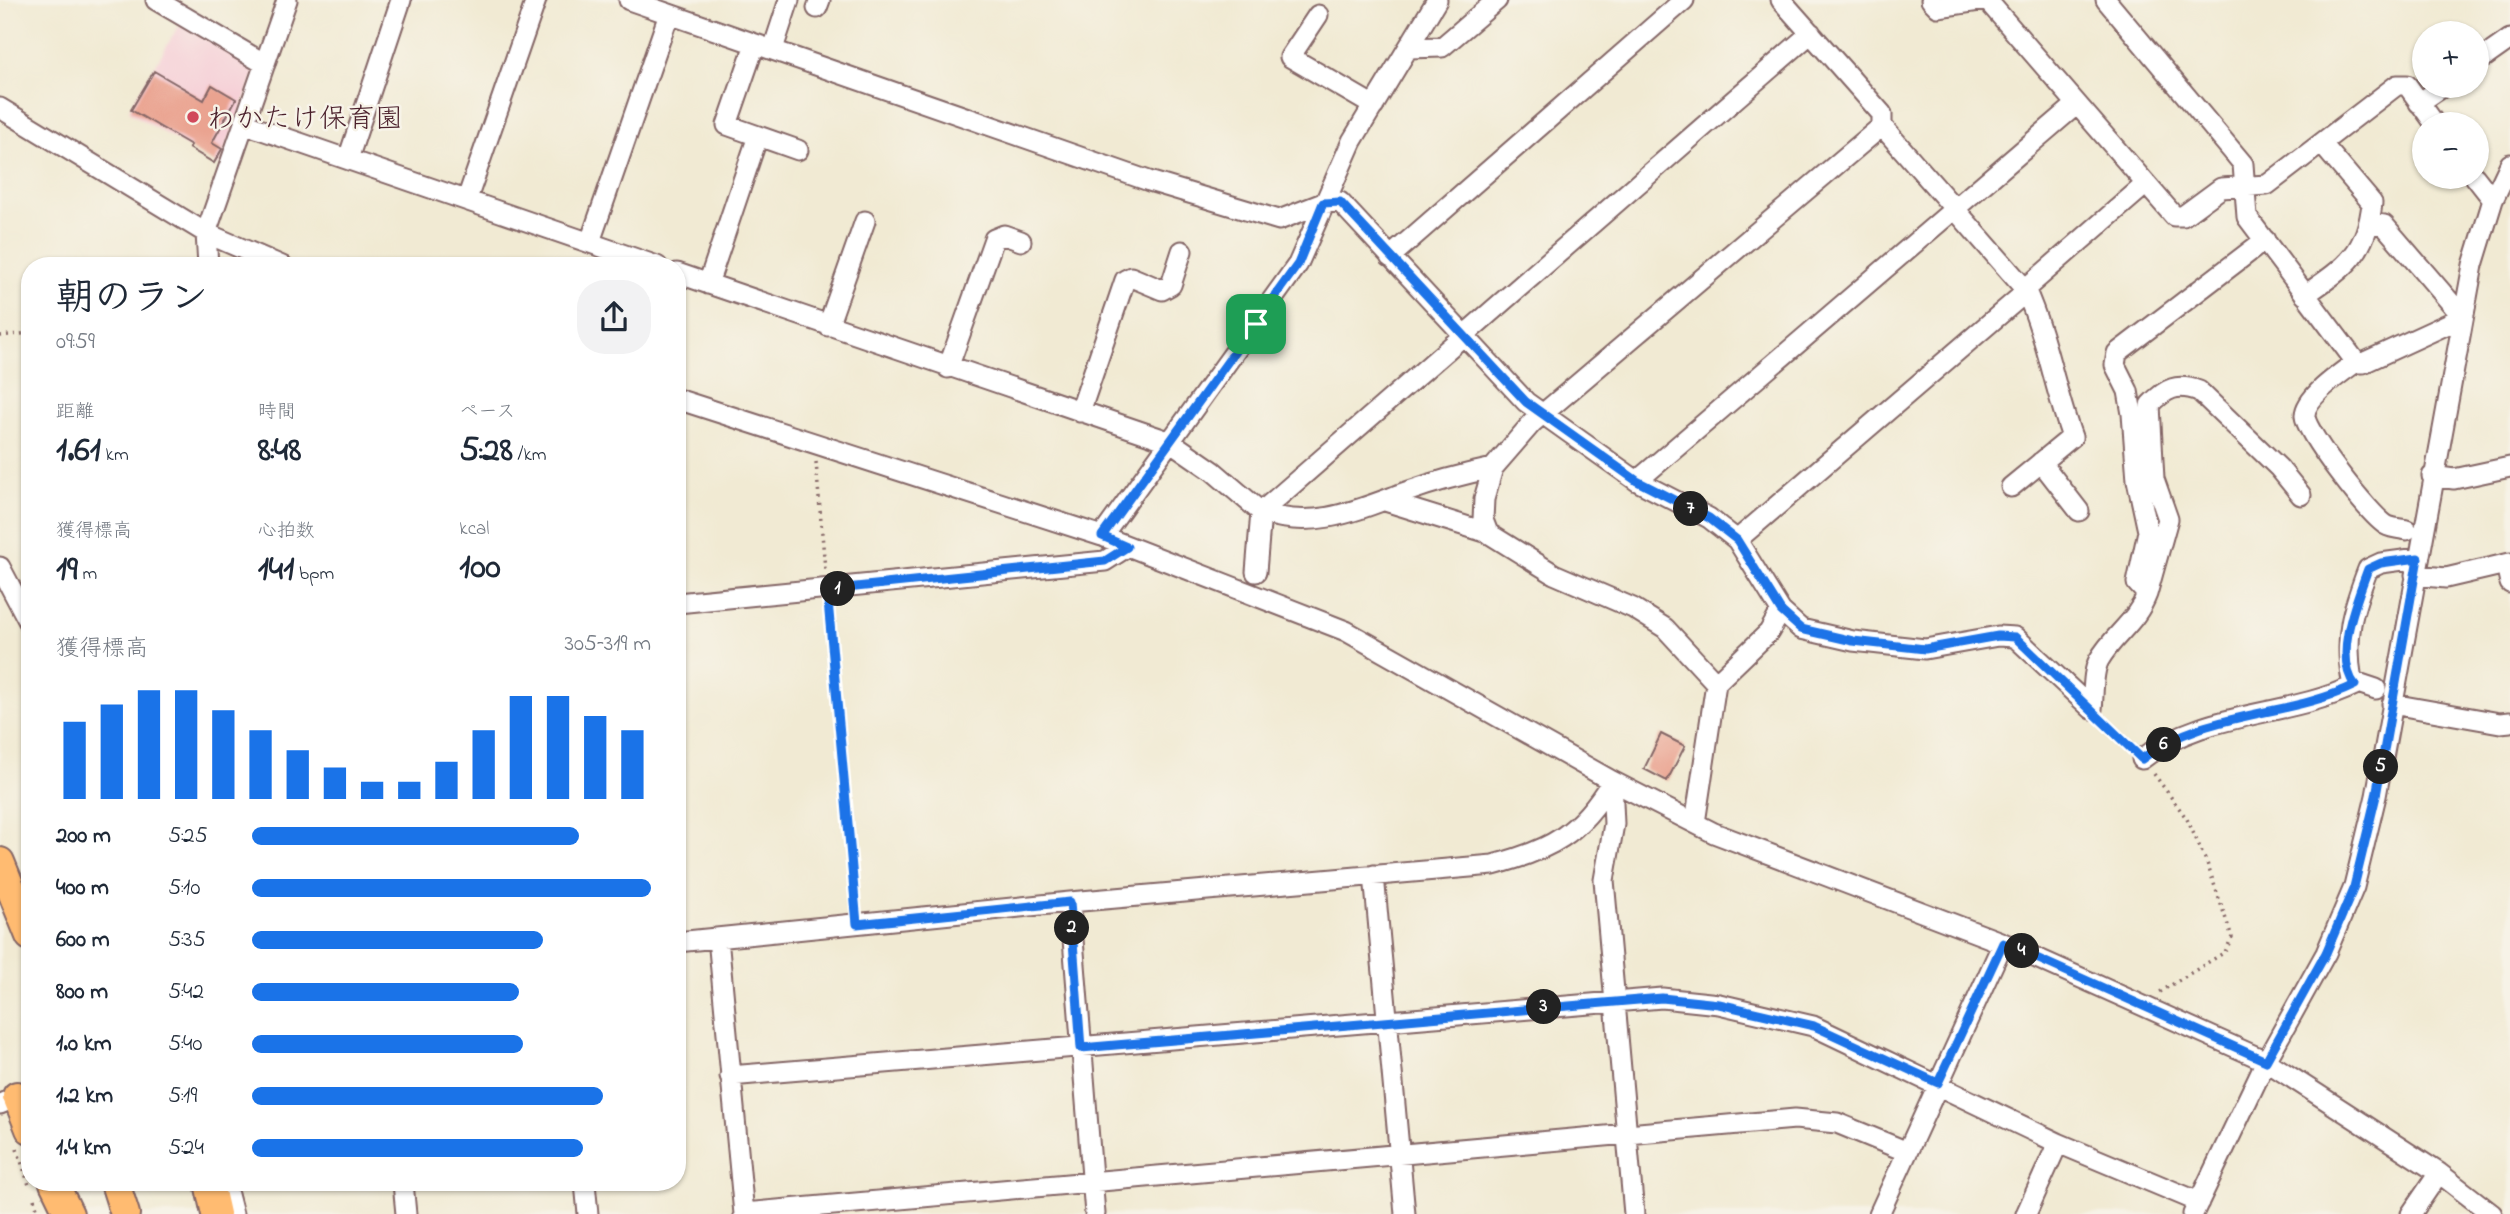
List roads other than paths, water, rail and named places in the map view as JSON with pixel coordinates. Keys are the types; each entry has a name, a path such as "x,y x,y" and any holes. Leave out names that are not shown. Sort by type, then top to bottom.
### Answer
{"highway":[{"path":"0,862 21,914"},
{"path":"16,1097 21,1129"},
{"path":"58,1191 69,1214"},
{"path":"118,1191 125,1214"},
{"path":"211,1191 216,1214"}],"street":[{"path":"156,0 265,64"},
{"path":"207,257 206,233 287,0"},
{"path":"348,159 401,0"},
{"path":"467,199 536,0"},
{"path":"629,0 1149,181 1279,220 1323,203 1340,202 1526,402 1637,481 1709,518 1737,540 1781,611 1801,629 1853,641 1925,649 1998,636 2015,637 2092,709 2098,663 2122,630 2140,613 2168,519 2154,479 2154,443 2149,418 2150,405 2160,394 2172,387 2185,386 2199,391 2279,468 2301,495"},
{"path":"789,0 727,125 799,150"},
{"path":"1102,536 1298,264 1352,141 1437,0"},
{"path":"1409,48 1442,47 1497,0"},
{"path":"1390,257 1684,0"},
{"path":"1931,0 1938,7 1987,0 2174,216 2183,216 2221,188 2267,185 2397,85 2407,85 2426,112"},
{"path":"2106,0 2243,164 2247,217 2356,362 2362,363 2463,317"},
{"path":"1790,3 1811,33 1882,114 1882,126 2025,289 2043,333 2060,406 2071,437 2011,487"},
{"path":"590,242 669,14"},
{"path":"1318,15 1290,57 1374,106"},
{"path":"1256,572 1261,512 1811,33"},
{"path":"2489,54 2510,39"},
{"path":"2420,103 2427,98"},
{"path":"1637,481 2077,104"},
{"path":"0,108 206,233 261,257"},
{"path":"245,124 632,257"},
{"path":"1488,533 1483,520 1483,509 1493,468 1543,415 1882,126"},
{"path":"708,284 758,136"},
{"path":"2305,295 2350,264 2370,223 2372,203 2322,144"},
{"path":"730,1076 1662,998 1719,1004 1776,1015 1814,1026 2196,1208 2266,1061 2326,953 2354,887 2376,796 2432,476 2473,265 2493,200 2510,164"},
{"path":"1737,540 2019,298 2025,289 2147,184"},
{"path":"2484,189 2493,200"},
{"path":"828,326 865,221"},
{"path":"2370,223 2384,225 2463,317"},
{"path":"948,368 994,239 1004,235 1021,241"},
{"path":"2147,594 2137,583 2148,531 2137,480 2128,391 2115,365 2117,353 2190,301 2265,240"},
{"path":"1080,412 1125,279 1131,278 1162,289 1171,285 1182,251"},
{"path":"686,276 948,368 1171,442 1213,471 1261,512 1279,518 1331,517 1357,512 1445,479 1493,468"},
{"path":"2356,362 2330,380 2309,404 2305,416 2310,431 2363,502 2386,525 2407,530"},
{"path":"686,402 1102,536 1346,631 1612,781 1695,823 2003,943 2142,1003 2266,1061 2439,1173 2491,1214"},
{"path":"2041,462 2079,511"},
{"path":"2432,476 2454,479 2510,467"},
{"path":"1385,501 1488,533 1554,574 1633,608 1665,628 1716,683"},
{"path":"686,602 1105,561 1127,547"},
{"path":"2355,685 2347,652 2351,615 2368,569 2381,563 2416,567 2445,578 2509,570"},
{"path":"0,566 21,607"},
{"path":"1695,823 1716,683 1769,632 1781,611"},
{"path":"2142,759 2153,750 2191,732 2234,718 2311,703 2355,685 2376,689"},
{"path":"2392,704 2500,723 2510,722"},
{"path":"686,941 1070,902 1493,865 1530,855 1556,844 1582,823 1612,781"},
{"path":"1612,781 1614,824 1604,880 1634,1214"},
{"path":"1374,875 1405,1214"},
{"path":"1070,902 1095,1214"},
{"path":"718,938 744,1214 1628,1137 1795,1119 1837,1123 1905,1152"},
{"path":"1879,1214 1905,1152 2003,943"},
{"path":"2026,1214 2058,1143"},
{"path":"2411,1214 2439,1173"},
{"path":"227,1191 233,1214"},
{"path":"404,1191 406,1214"},
{"path":"586,1191 588,1214"}],"place":[{"name":"わかたけ保育園","path":"193,117"}]}
